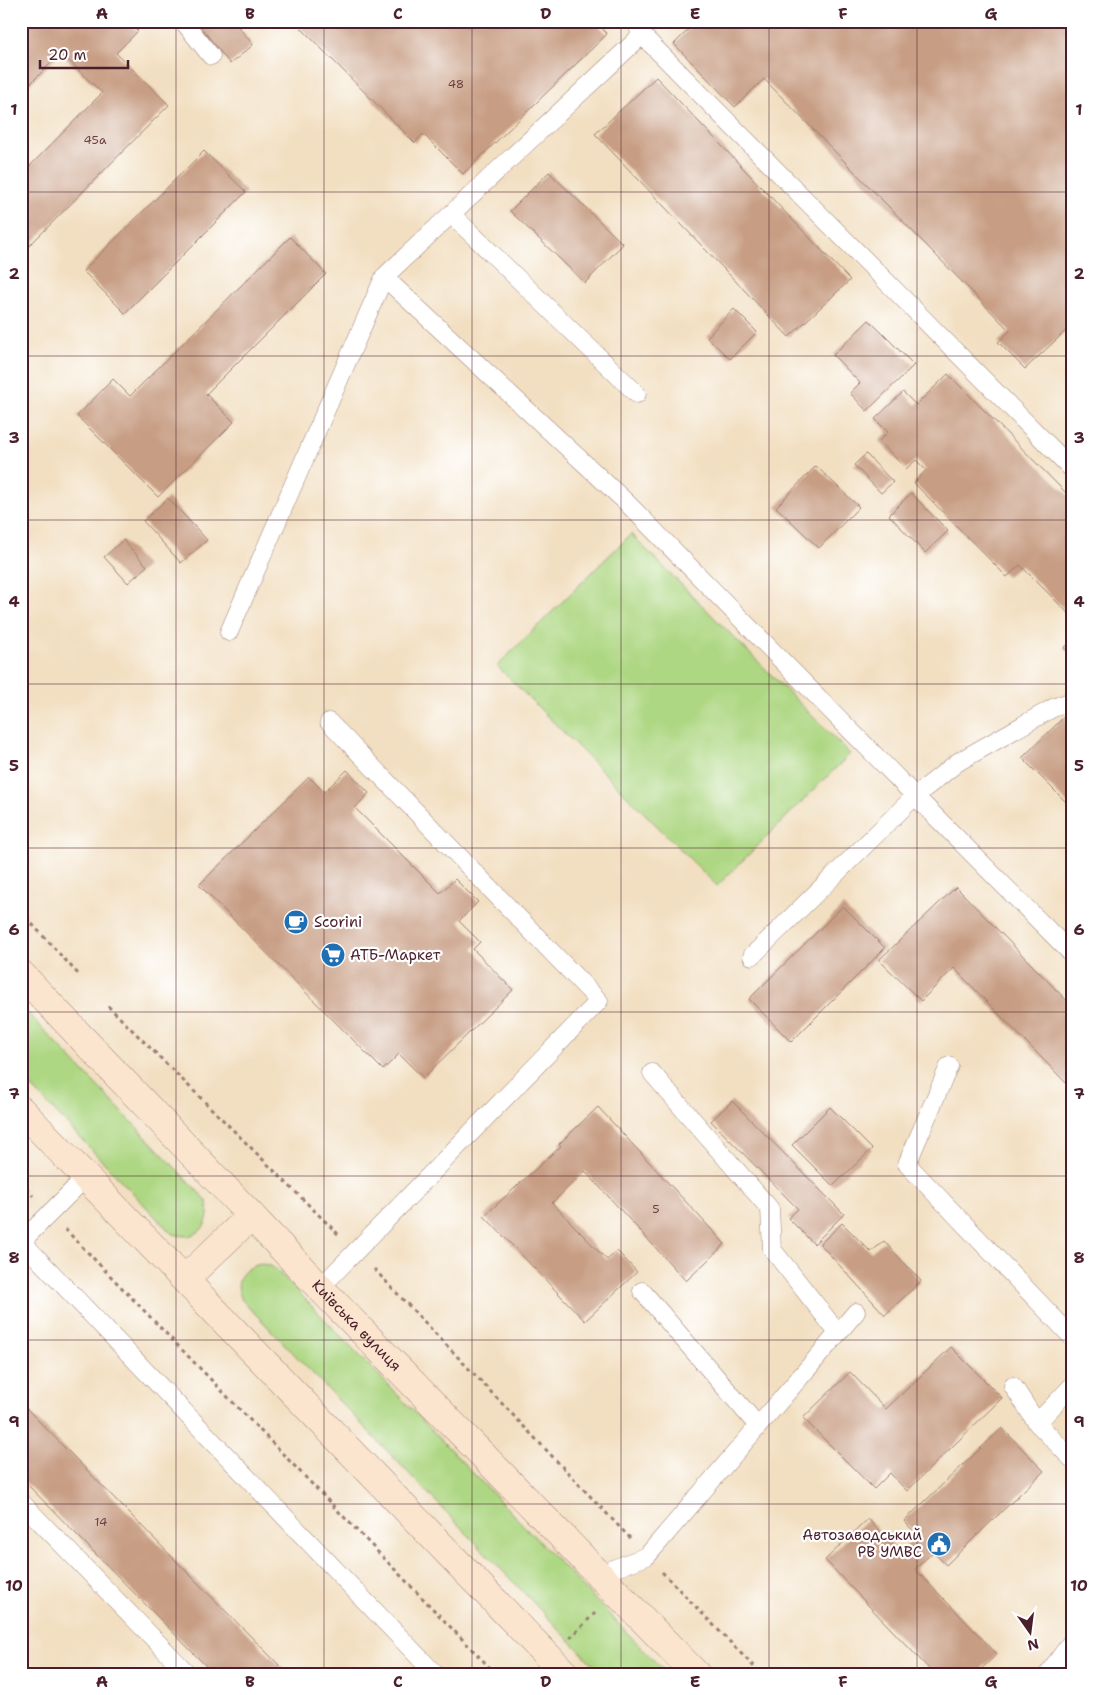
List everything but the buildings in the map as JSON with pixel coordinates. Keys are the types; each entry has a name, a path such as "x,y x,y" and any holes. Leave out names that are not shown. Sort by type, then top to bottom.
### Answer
{"main road":[{"name":"Київська вулиця","path":"21,974 320,1288 696,1674"},
{"path":"21,1110 565,1674"},
{"path":"185,1279 251,1216"}],"lane":[{"path":"184,21 211,56"},
{"path":"229,632 384,277 451,214 638,28 1072,469"},
{"path":"451,214 637,394"},
{"path":"384,277 626,502 1072,954"},
{"path":"752,956 915,796 958,762 1053,708 1072,701"},
{"path":"320,1288 599,1001 329,722"},
{"path":"949,1066 907,1164 1072,1337"},
{"path":"652,1072 770,1209 772,1249 838,1333"},
{"path":"86,1177 22,1242 435,1674"},
{"path":"642,1291 758,1426"},
{"path":"600,1574 647,1556 856,1312"},
{"path":"1014,1386 1037,1423 1072,1459"},
{"path":"1037,1423 1072,1386"},
{"path":"21,1502 188,1674"},
{"path":"1048,1674 1072,1641"}],"path":[{"path":"21,912 79,976"},
{"path":"108,1006 344,1240"},
{"path":"21,1183 496,1674"},
{"path":"374,1269 761,1674"},
{"path":"566,1641 601,1607"}],"green space":[{"path":"631,534 850,754 717,886 497,666"},
{"path":"21,1006 207,1201 207,1218 201,1230 188,1236 171,1233 21,1076"},
{"path":"260,1264 269,1265 277,1270 667,1674 602,1674 242,1300 238,1287 241,1277 248,1269"}],"place":[{"name":"Scorini","path":"296,922"},
{"name":"АТБ-Маркет","path":"333,955"},
{"name":"Автозаводський РВ УМВС","path":"939,1544"}]}
